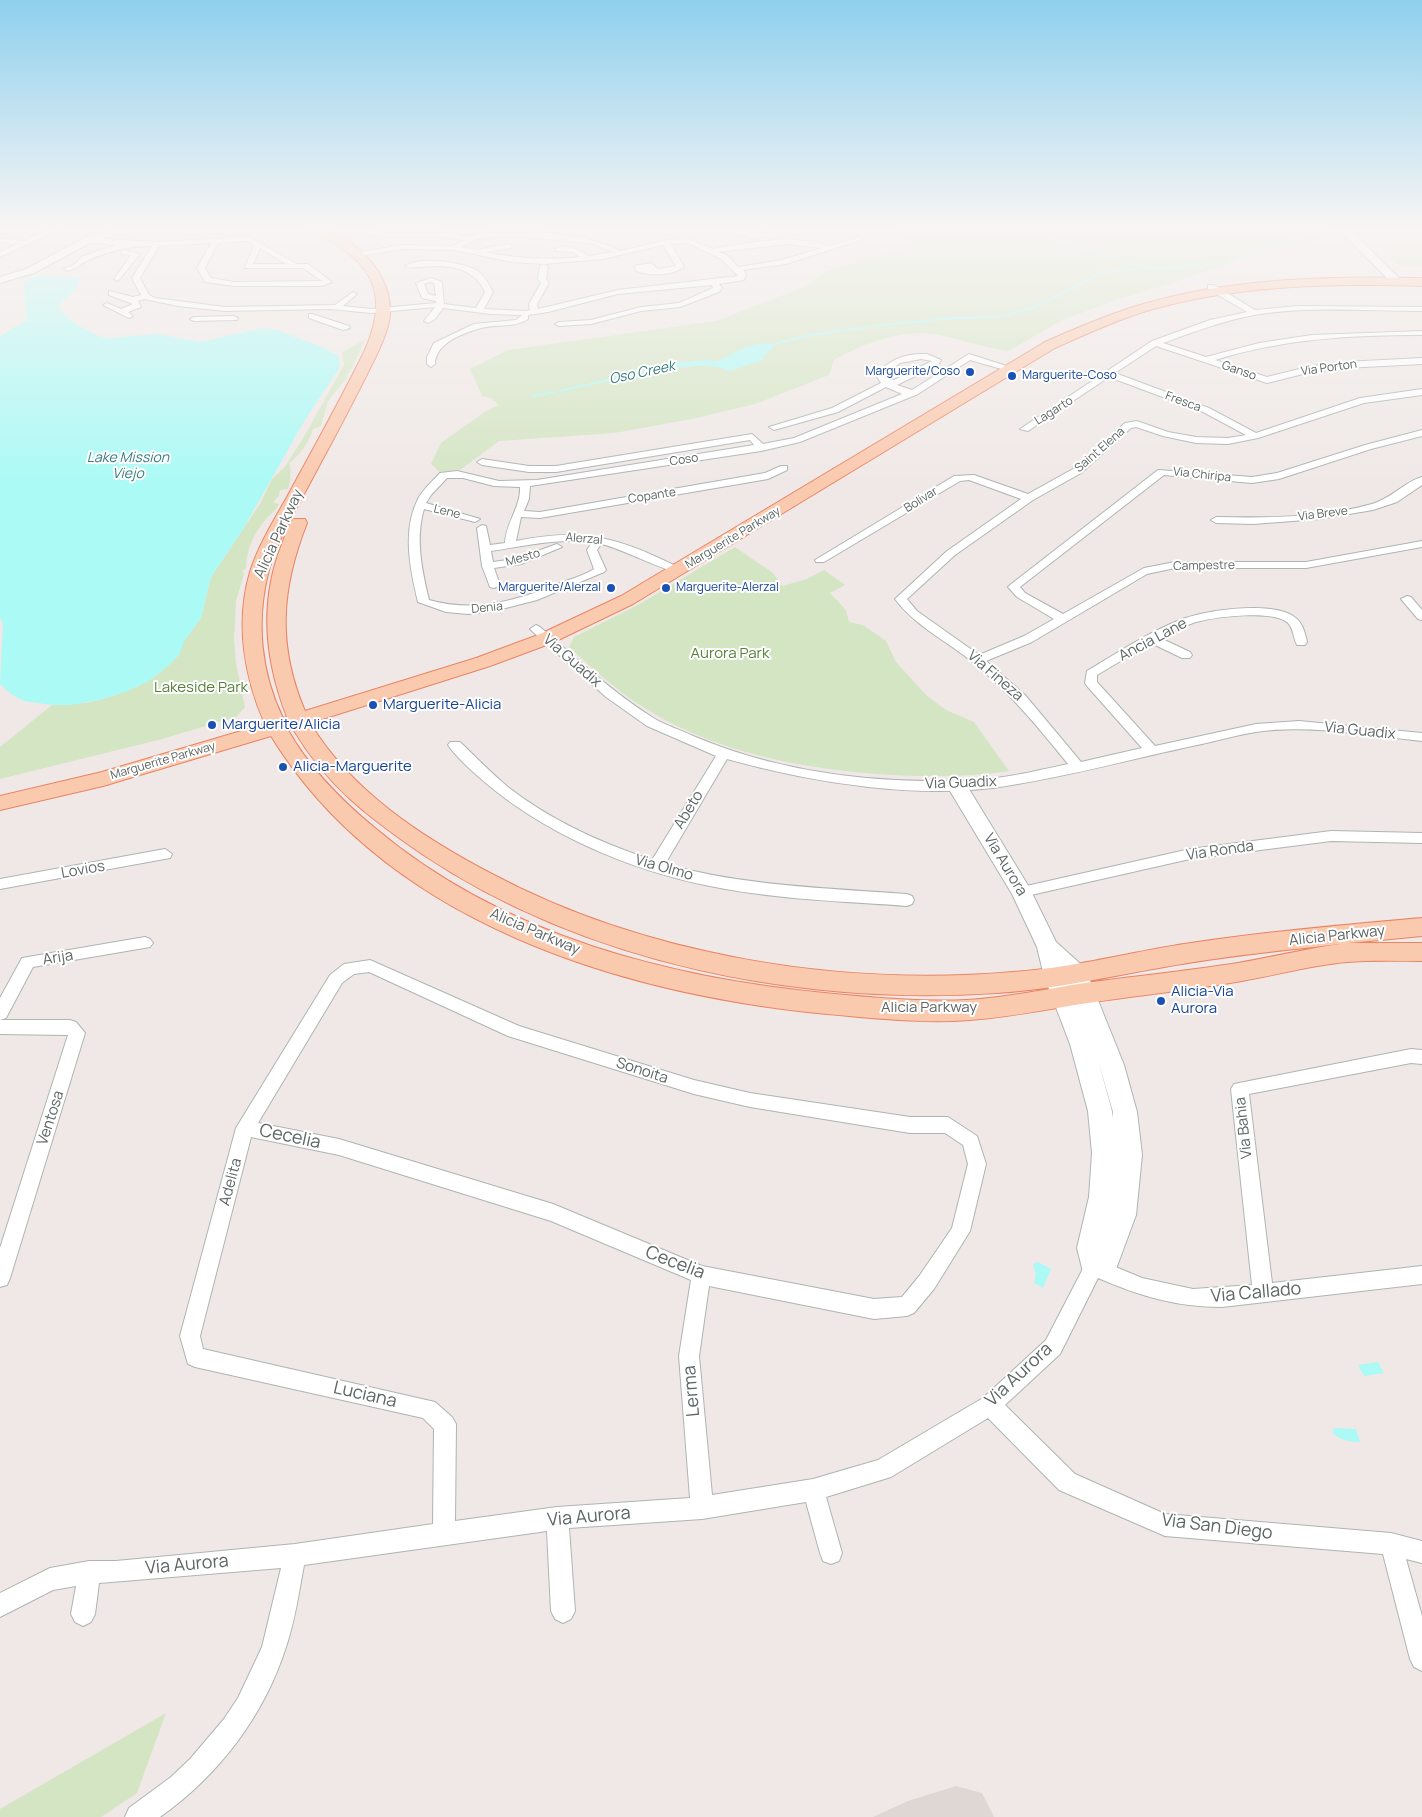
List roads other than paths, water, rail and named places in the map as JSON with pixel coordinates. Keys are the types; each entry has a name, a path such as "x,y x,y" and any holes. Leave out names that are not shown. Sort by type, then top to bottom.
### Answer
{"main road":[{"name":"Alicia Parkway","path":"391,314 393,318"},
{"name":"Alicia Parkway","path":"393,314 356,414 297,527 282,564 275,603 274,636 285,718 292,753 329,801 384,850 446,891 516,927 560,945 680,981 810,1003 884,1008 969,1010 1204,951 1422,927"},
{"name":"Marguerite Parkway","path":"0,803 129,772 477,652 593,618 672,568 1006,367 1092,325 1126,314"},
{"name":"Alicia Parkway","path":"285,718 258,685 251,642 252,608 259,572 359,376 378,332 393,318"},
{"name":"Marguerite Parkway","path":"0,789 119,761 285,718"},
{"name":"Alicia Parkway","path":"1070,985 1238,972 1345,953 1422,952"}],"street":[{"path":"125,314 133,317"},
{"path":"219,318 222,314"},
{"path":"326,314 316,318 346,328"},
{"path":"374,314 393,318 405,314"},
{"path":"428,321 437,314"},
{"path":"431,364 431,357 437,345 477,326 521,321 526,314"},
{"path":"559,324 591,322 623,314"},
{"name":"Lagarto","path":"1025,429 1155,343 1196,328 1251,314"},
{"path":"194,319 240,317"},
{"path":"1206,360 1225,353 1291,339 1364,333 1422,333"},
{"name":"Ganso","path":"1155,343 1267,380"},
{"path":"774,427 835,410 887,382 896,383 935,364 937,360 924,356 893,363 880,375 887,382 909,394"},
{"name":"Coso","path":"420,505 428,492 444,475 452,474 497,484 524,484 761,448 797,440 909,394 936,380 969,357 1006,367"},
{"name":"Via Porton","path":"1267,380 1308,370 1344,365 1422,361"},
{"name":"Fresca","path":"1109,374 1212,413 1255,436"},
{"name":"Saint Elena","path":"901,599 951,553 1029,498 1077,471 1128,425 1137,424 1166,434 1196,440 1228,441 1255,436 1356,402 1388,395 1422,392"},
{"path":"835,410 851,418"},
{"name":"Via Chiripa","path":"1062,619 1021,595 1014,587 1162,472 1252,480 1279,476 1368,447 1420,435"},
{"name":"Coso","path":"482,462 529,469 556,469 752,437 761,448"},
{"name":"Copante","path":"517,514 540,515 710,486 768,476 784,468"},
{"path":"556,469 560,479"},
{"name":"Bolivar","path":"820,560 958,478 976,479 1029,498"},
{"name":"Via Breve","path":"1216,520 1253,521 1310,517 1373,508 1393,500 1422,480"},
{"path":"510,544 511,528 525,497 524,484"},
{"name":"Lene","path":"420,505 478,524 485,549"},
{"name":"Denia","path":"420,505 416,528 414,566 424,602 457,611 484,611 517,604 600,570 592,550 599,539"},
{"name":"Alerzal","path":"485,549 560,537 599,539 624,546 672,568"},
{"name":"Campestre","path":"978,660 1028,639 1144,571 1175,565 1306,565 1422,544"},
{"name":"Mesto","path":"488,566 517,562 557,547"},
{"path":"485,549 494,585"},
{"name":"Via Fineza","path":"901,599 912,613 978,660 1022,698 1077,766"},
{"path":"1407,599 1422,617"},
{"name":"Ancia Lane","path":"1152,751 1091,683 1091,674 1186,621 1208,615 1272,613 1288,617 1298,628 1302,642"},
{"name":"Via Guadix","path":"540,634 610,694 652,723 724,754 774,768 831,777 896,784 957,786 1011,781 1256,728 1299,725 1422,737"},
{"path":"1152,639 1186,655"},
{"name":"Via Olmo","path":"455,745 508,794 558,825 609,852 712,882 792,892 907,900"},
{"name":"Abeto","path":"656,866 724,754"},
{"name":"Via Aurora","path":"0,1605 50,1579 89,1572 116,1572 295,1555 557,1518 702,1508 813,1490 883,1469 990,1405 1052,1347 1094,1267 1106,1260 1123,1215 1129,1155 1125,1112 1112,1065 1048,947 1022,892 957,786"},
{"name":"Via Ronda","path":"1022,892 1190,854 1331,836 1422,838"},
{"name":"Lovios","path":"0,884 165,854"},
{"name":"Arija","path":"0,1013 28,962 145,943"},
{"name":"Sonoita","path":"350,968 370,966 514,1030 694,1087 750,1100 910,1125 948,1125"},
{"name":"Adelita","path":"190,1336 245,1128 336,980 350,968"},
{"name":"Ventosa","path":"0,1027 70,1027 76,1033 0,1278"},
{"name":"Via Bahia","path":"1262,1293 1240,1089 1411,1056 1422,1057"},
{"name":"Cecelia","path":"245,1128 339,1147 553,1213 701,1275 874,1309 907,1306 927,1282 961,1231 977,1164 971,1141 948,1125"},
{"name":"Via Callado","path":"1094,1267 1141,1287 1193,1298 1222,1298 1422,1275"},
{"name":"Lerma","path":"701,1275 688,1356 702,1508"},
{"name":"Luciana","path":"190,1336 195,1357 428,1409 444,1424 444,1534"},
{"name":"Via San Diego","path":"990,1405 1067,1482 1165,1525 1391,1544 1422,1552"},
{"path":"813,1490 831,1553"},
{"path":"557,1518 563,1612"},
{"path":"1391,1544 1422,1659"},
{"path":"138,1817 169,1797 210,1757 248,1705 271,1658 295,1555"},
{"path":"83,1614 89,1572"}],"water":[{"name":"Lake Mission Viejo","path":"27,314 64,314 74,323 98,336 108,338 159,334 200,342 263,328 277,330 322,347 339,356 339,369 306,418 243,529 211,577 201,618 185,640 179,655 149,681 125,692 100,700 70,705 52,705 24,701 11,694 0,684 3,625 0,616 0,336 27,320"},
{"path":"764,343 771,344 773,348 764,356 763,360 729,371 710,366 653,370 682,362 718,361 745,347"},
{"path":"1038,1262 1051,1269 1043,1288 1034,1283 1036,1274 1033,1264"},
{"path":"1378,1362 1384,1373 1364,1376 1358,1365"},
{"path":"1334,1428 1356,1429 1360,1442 1341,1439 1332,1432"}],"waterway":[{"name":"Oso Creek","path":"1007,315 1011,314"},
{"name":"Oso Creek","path":"875,326 942,319 1003,316"},
{"name":"Oso Creek","path":"766,346 810,335 869,327"},
{"name":"Oso Creek","path":"560,391 658,369"},
{"name":"Oso Creek","path":"532,396 555,392"}],"place":[{"name":"Marguerite/Coso","path":"970,372"},
{"name":"Marguerite-Coso","path":"1012,376"},
{"name":"Marguerite/Alerzal","path":"611,588"},
{"name":"Marguerite-Alerzal","path":"666,588"},
{"name":"Marguerite-Alicia","path":"373,705"},
{"name":"Marguerite/Alicia","path":"212,725"},
{"name":"Alicia-Marguerite","path":"283,767"},
{"name":"Alicia-Via Aurora","path":"1161,1001"}],"park label":[{"name":"Aurora Park","path":"730,654"},
{"name":"Lakeside Park","path":"201,688"}]}
